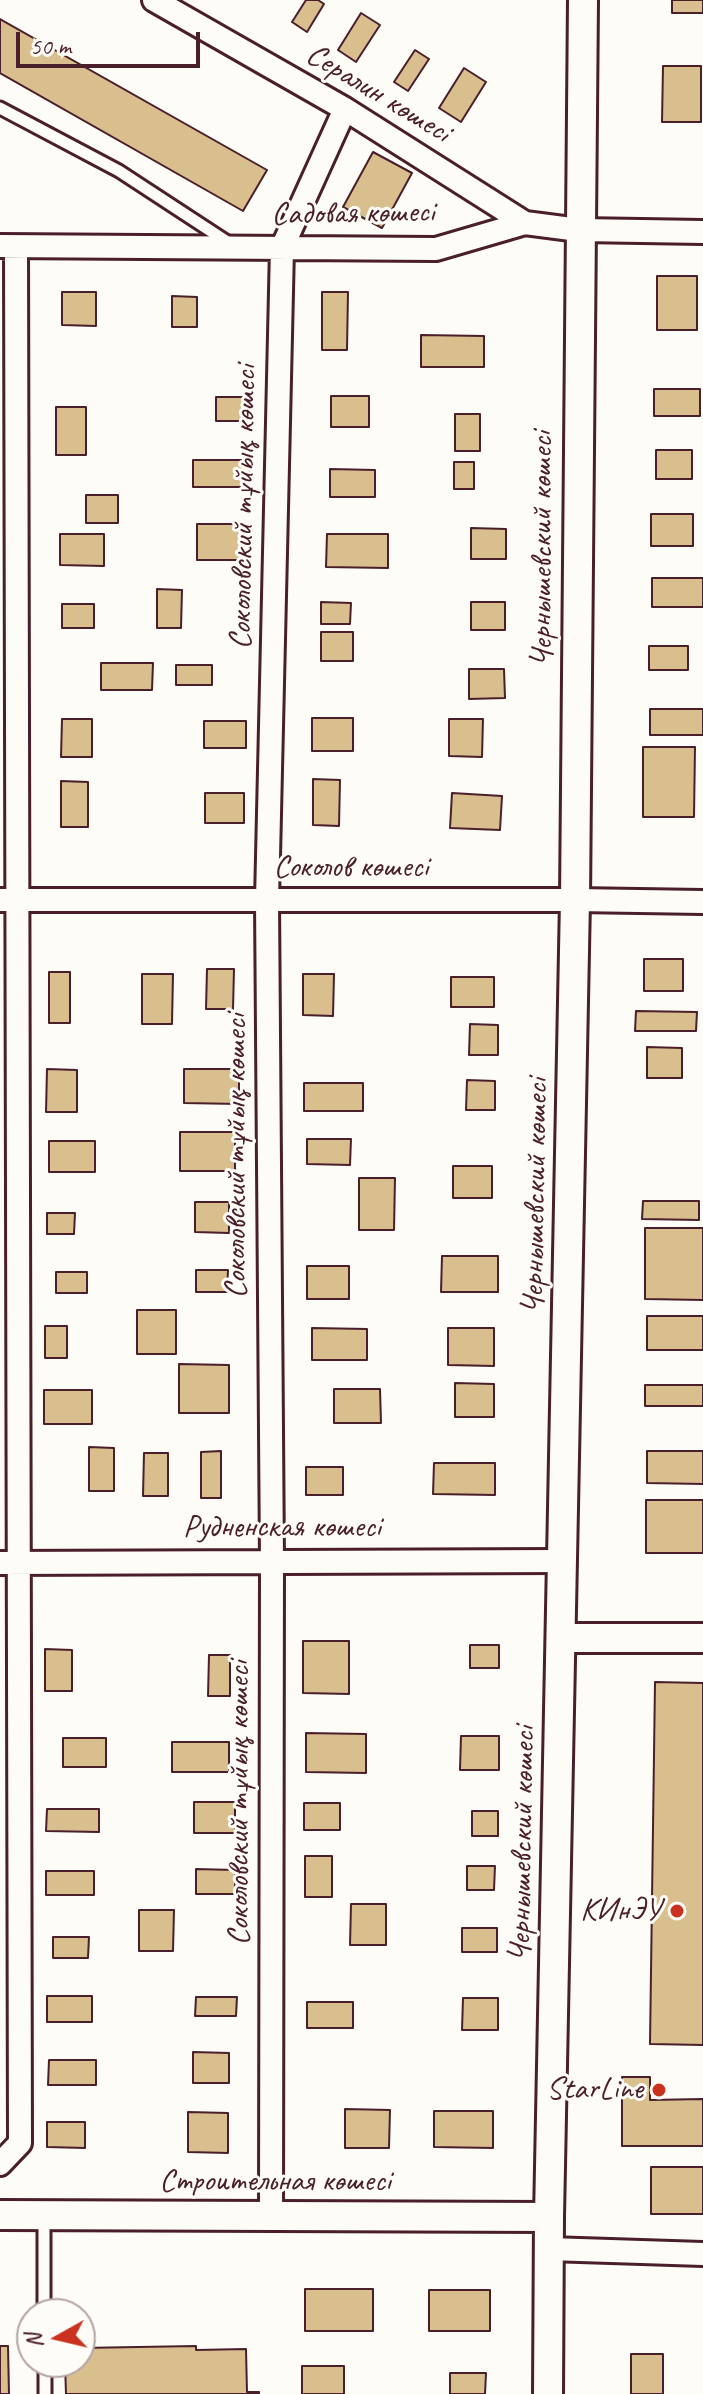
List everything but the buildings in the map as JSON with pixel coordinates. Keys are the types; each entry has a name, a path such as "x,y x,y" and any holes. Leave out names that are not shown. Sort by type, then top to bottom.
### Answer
{"street":[{"name":"Сералин көшесі","path":"154,0 345,109 525,223"},
{"name":"Чернышевский көшесі","path":"548,2394 575,900 583,0"},
{"name":"Соколовский тұйық көшесі","path":"271,2216 272,1562 267,900 282,248 345,109"},
{"name":"Садовая көшесі","path":"8,246 436,249 525,223 579,230 703,232"},
{"path":"0,2164 20,2143 10,1563 8,246"},
{"name":"Соколов көшесі","path":"9,900 703,902"},
{"name":"Рудненская көшесі","path":"10,1563 563,1561"},
{"path":"562,1638 703,1638"},
{"name":"Строительная көшесі","path":"0,2215 549,2217"},
{"path":"549,2249 703,2254"}],"lane":[{"path":"0,108 119,171 236,248"},
{"path":"44,2215 44,2298"}],"place":[{"name":"КИнЭУ","path":"677,1911"},
{"name":"StarLine","path":"659,2090"}]}
